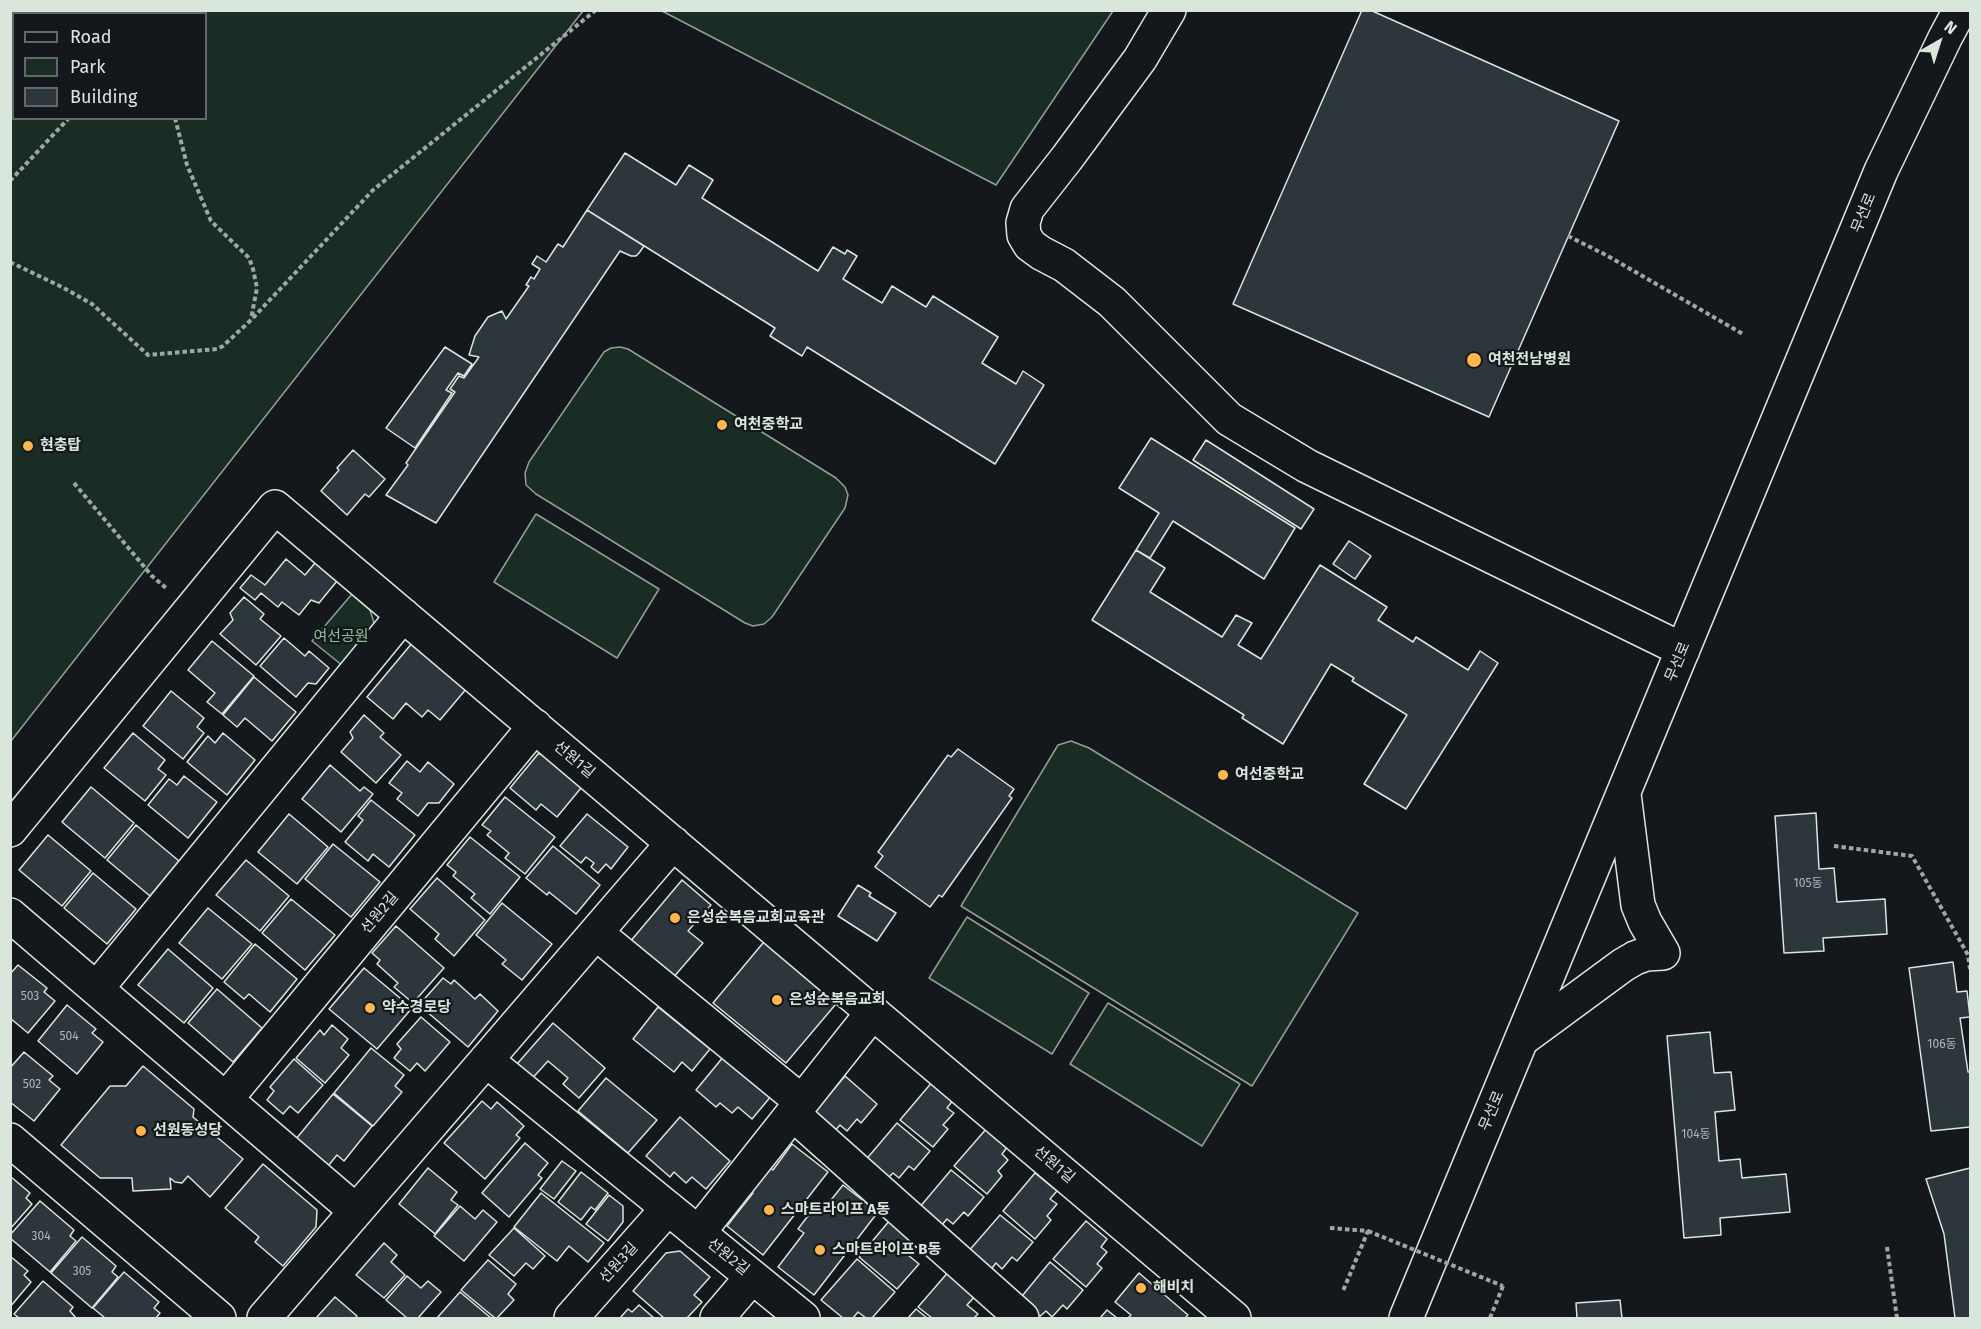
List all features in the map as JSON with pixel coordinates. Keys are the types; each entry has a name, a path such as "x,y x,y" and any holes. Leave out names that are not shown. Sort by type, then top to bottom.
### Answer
{"street":[{"path":"1169,10 1140,59 1027,209 1023,223 1024,235 1030,245 1064,265 1112,302 1229,419 1307,466 1683,651"},
{"name":"무선로","path":"1406,1318 1881,171 1960,10"},
{"name":"선원1길","path":"10,830 275,507 1234,1318"},
{"path":"97,988 403,615"},
{"name":"선원2길","path":"226,1099 535,726"},
{"path":"1521,1040 1623,965 1646,954 1663,952 1645,922 1638,904 1624,792"},
{"path":"264,1318 673,843"},
{"path":"10,915 356,1211"},
{"path":"596,933 797,1108 1022,1318"},
{"path":"698,1233 873,1012"},
{"name":"선원2길","path":"486,1060 803,1318"},
{"path":"10,1140 219,1318"},
{"name":"선원3길","path":"571,1318 668,1208"},
{"path":"717,1318 752,1277"}],"path":[{"path":"10,262 92,304 148,355 217,349 251,320 374,190 596,10"},
{"path":"10,181 67,120"},
{"path":"175,120 188,165 211,220 249,258 254,269 257,288 251,320"},
{"path":"1568,236 1606,255 1743,334"},
{"path":"74,483 152,576"},
{"path":"1834,846 1912,856 1968,955 1971,969"},
{"path":"1330,1228 1368,1231 1503,1286 1490,1318"},
{"path":"1343,1291 1368,1231"},
{"path":"1887,1247 1897,1318"}],"green space":[{"path":"10,11 583,11 11,741"},
{"path":"662,11 1113,11 996,185"},
{"path":"620,347 628,349 836,478 845,487 848,495 845,508 772,617 764,624 753,626 745,623 536,494 526,485 525,473 529,462 604,352"},
{"path":"536,514 659,589 617,658 494,582"},
{"name":"여선공원","path":"352,594 370,610 375,626 343,666 312,641"},
{"path":"1071,741 1089,748 1358,913 1252,1086 961,906 1058,745"},
{"path":"967,917 1089,993 1052,1054 929,978"},
{"path":"1108,1003 1240,1084 1202,1146 1070,1064"}],"building":[{"name":"여천전남병원","path":"1362,10 1370,10 1619,121 1489,417 1233,304"},
{"path":"625,153 676,185 689,165 713,180 702,198 818,271 833,247 845,254 847,250 857,256 843,279 882,303 892,286 926,307 933,296 998,337 982,363 1016,384 1023,371 1044,385 995,464 807,347 802,356 770,336 775,328 587,210"},
{"path":"587,210 644,246 636,256 620,251 436,523 386,495 455,392 450,389 459,376 464,378 479,357 469,355 475,336 488,317 502,311 506,319 529,286 526,285 531,277 534,279 540,269 532,264 537,256 546,262 558,244 563,247"},
{"path":"445,347 472,364 464,376 458,373 446,390 452,393 415,448 386,428"},
{"path":"1151,438 1295,528 1264,579 1173,521 1150,558 1136,550 1159,513 1119,488"},
{"path":"1206,440 1314,509 1301,529 1193,460"},
{"path":"353,450 385,479 369,497 365,494 347,515 321,491"},
{"path":"1349,541 1371,556 1355,579 1333,564"},
{"name":"여선중학교","path":"1136,550 1165,568 1150,592 1222,637 1236,615 1252,623 1238,645 1261,659 1320,565 1387,607 1378,620 1413,642 1416,637 1468,670 1480,651 1498,663 1406,809 1364,784 1407,715 1352,681 1354,678 1331,664 1283,744 1242,718 1244,715 1092,620"},
{"path":"286,559 305,575 315,563 337,581 319,603 311,600 299,615 282,602 278,607 261,593 255,600 240,588 251,575 265,585"},
{"path":"244,597 264,614 260,619 281,636 256,665 220,634 233,620 230,613"},
{"path":"284,638 305,656 309,651 329,668 316,684 308,683 296,697 260,666"},
{"path":"212,641 254,676 222,714 207,702 215,693 188,670"},
{"path":"413,642 467,688 440,720 428,710 422,717 406,703 393,719 367,697"},
{"path":"254,677 296,712 272,741 245,718 237,727 223,715"},
{"path":"171,691 204,718 197,727 204,733 183,759 143,726"},
{"path":"364,715 384,733 380,737 401,755 376,783 341,752 353,738 350,732"},
{"path":"133,733 165,760 158,769 166,775 145,801 104,768"},
{"path":"223,733 255,760 227,795 187,762 208,736 215,743"},
{"path":"958,749 1014,789 1009,796 1012,798 942,897 939,895 930,907 875,867 883,856 878,852 948,755 951,757"},
{"path":"538,754 553,754 586,782 557,817 541,804 536,810 510,788"},
{"path":"407,761 420,772 428,762 454,784 439,803 428,803 418,816 397,799 402,793 389,783"},
{"path":"330,765 360,791 364,787 373,794 341,832 302,799"},
{"path":"184,776 217,802 188,838 148,805 169,779 177,785"},
{"path":"91,787 134,823 105,858 62,822"},
{"path":"505,797 555,837 525,874 505,858 509,853 487,835 491,831 482,825"},
{"path":"371,800 415,835 389,867 373,854 368,861 345,842 363,820 358,816"},
{"path":"1816,813 1819,869 1834,868 1837,902 1885,899 1887,934 1823,938 1824,951 1784,953 1775,816"},
{"path":"289,814 328,847 297,884 258,852"},
{"path":"587,814 628,847 611,869 606,864 598,873 591,867 594,863 586,857 581,863 560,846"},
{"path":"136,825 179,861 150,896 107,860"},
{"path":"48,835 91,871 62,906 19,870"},
{"path":"470,837 520,877 490,914 471,898 475,894 453,876 456,872 447,865"},
{"path":"333,844 380,882 351,917 305,879"},
{"path":"553,846 600,885 576,914 549,892 547,895 526,878"},
{"path":"246,860 289,896 260,931 216,895"},
{"path":"93,873 136,909 107,944 64,908"},
{"path":"437,878 485,920 454,956 435,939 439,934 410,909"},
{"name":"은성순복음교회교육관","path":"682,880 711,905 688,931 703,943 672,979 629,943"},
{"path":"858,885 871,893 869,896 896,913 877,941 838,916"},
{"path":"291,899 335,935 305,970 262,933"},
{"path":"502,903 552,944 522,980 502,964 506,960 476,935"},
{"path":"208,908 252,944 222,979 179,943"},
{"path":"396,926 444,968 413,1003 394,987 398,983 377,964 380,960 372,953"},
{"name":"은성순복음교회","path":"768,937 841,998 786,1063 713,1003"},
{"path":"255,944 297,979 270,1012 249,994 244,999 224,982"},
{"path":"168,949 213,988 184,1023 138,985"},
{"path":"1953,962 1957,992 1967,991 1970,1017 1960,1018 1968,1072 1970,1072 1970,1127 1931,1131 1909,968"},
{"path":"18,965 47,988 44,992 55,1001 28,1033 10,1018 10,974"},
{"name":"약수경로당","path":"364,968 412,1008 377,1049 329,1009"},
{"path":"443,978 451,984 454,980 475,999 480,994 498,1011 468,1047 419,1005"},
{"path":"217,989 262,1028 233,1062 188,1023"},
{"path":"67,1005 96,1029 92,1033 103,1042 77,1074 38,1041"},
{"path":"658,1007 710,1049 692,1071 682,1062 674,1072 633,1039"},
{"path":"421,1017 450,1042 425,1071 417,1063 410,1071 394,1058 401,1049 397,1044"},
{"path":"553,1023 605,1068 579,1098 563,1084 568,1078 548,1061 528,1083 517,1064"},
{"path":"332,1025 348,1039 341,1048 349,1055 325,1083 296,1058 320,1030 324,1035"},
{"path":"1710,1032 1714,1073 1731,1072 1735,1110 1715,1112 1719,1161 1740,1159 1742,1178 1786,1174 1790,1212 1720,1218 1721,1235 1684,1238 1667,1036"},
{"path":"371,1048 404,1075 395,1086 402,1092 373,1126 334,1093"},
{"path":"24,1052 53,1076 49,1080 60,1089 34,1121 10,1102 10,1068"},
{"path":"724,1056 772,1095 752,1119 738,1107 732,1113 720,1103 716,1107 696,1090"},
{"path":"294,1059 323,1085 298,1113 290,1106 283,1114 267,1100 274,1091 270,1087"},
{"name":"선원동성당","path":"143,1066 194,1109 193,1117 243,1159 210,1197 188,1176 182,1183 170,1178 171,1189 133,1191 132,1178 100,1178 61,1145 110,1086 126,1086"},
{"path":"845,1076 877,1104 861,1123 857,1119 847,1131 840,1125 833,1133 812,1115"},
{"path":"606,1078 657,1120 628,1153 578,1111"},
{"path":"933,1081 954,1099 947,1108 954,1113 943,1125 948,1129 933,1147 900,1120"},
{"path":"333,1094 372,1126 344,1161 337,1155 328,1166 296,1139"},
{"path":"482,1101 491,1109 497,1102 524,1126 516,1135 520,1138 485,1179 444,1143"},
{"path":"680,1117 730,1161 706,1189 692,1177 686,1183 674,1172 670,1177 646,1156"},
{"path":"897,1123 930,1151 914,1170 909,1166 899,1178 893,1173 886,1180 864,1162"},
{"path":"987,1128 1008,1146 1002,1154 1008,1160 998,1171 1002,1176 987,1194 954,1166"},
{"path":"525,1143 548,1163 538,1175 542,1178 509,1217 482,1193"},
{"name":"스마트라이프 A동","path":"792,1144 828,1172 763,1255 727,1226 753,1193 747,1188 766,1165 773,1170"},
{"path":"562,1161 576,1171 554,1199 540,1189"},
{"path":"263,1164 317,1210 316,1227 283,1266 255,1242 259,1237 225,1208"},
{"path":"428,1168 457,1192 451,1200 458,1205 435,1234 399,1204"},
{"path":"1970,1168 1970,1318 1955,1318 1944,1234 1926,1179"},
{"path":"951,1170 984,1197 968,1216 964,1212 953,1224 947,1219 940,1227 919,1208"},
{"path":"581,1172 608,1193 595,1210 591,1207 581,1220 558,1202"},
{"path":"1035,1173 1057,1191 1050,1199 1057,1204 1047,1216 1051,1220 1035,1239 1003,1211"},
{"path":"10,1176 30,1193 26,1198 32,1204 10,1229"},
{"name":"스마트라이프 B동","path":"843,1185 878,1212 814,1295 778,1267 804,1233 798,1229 817,1204 823,1210"},
{"path":"541,1193 604,1243 588,1262 569,1246 557,1261 514,1227"},
{"path":"609,1195 623,1206 623,1222 608,1241 586,1224"},
{"path":"40,1201 74,1230 70,1236 76,1241 50,1272 10,1238 10,1235"},
{"path":"460,1206 475,1219 483,1210 497,1222 464,1261 434,1236"},
{"path":"1000,1215 1033,1242 1017,1261 1012,1257 1002,1269 996,1263 989,1272 967,1253"},
{"path":"890,1220 918,1244 908,1255 919,1264 897,1289 859,1257"},
{"path":"1086,1221 1107,1239 1101,1247 1107,1252 1097,1264 1102,1268 1086,1287 1053,1259"},
{"path":"514,1228 545,1256 533,1269 526,1263 514,1276 489,1255"},
{"path":"82,1237 116,1266 112,1272 118,1277 92,1308 51,1273"},
{"path":"384,1243 397,1255 391,1262 405,1275 384,1298 356,1275"},
{"path":"680,1251 710,1277 694,1295 702,1302 687,1318 664,1318 633,1291 666,1253"},
{"path":"10,1256 28,1271 24,1275 31,1282 10,1307"},
{"path":"857,1259 895,1292 872,1318 866,1318 858,1312 853,1318 843,1318 821,1300"},
{"path":"488,1260 516,1284 508,1294 514,1300 497,1318 461,1290"},
{"path":"1050,1262 1083,1290 1067,1309 1063,1305 1052,1317 1046,1311 1038,1318 1018,1301"},
{"path":"950,1270 977,1294 967,1305 978,1314 974,1318 932,1318 918,1307"},
{"path":"124,1272 159,1302 154,1308 160,1313 156,1318 105,1318 93,1308"},
{"name":"해비치","path":"1139,1273 1188,1315 1185,1318 1128,1318 1131,1315 1115,1302"},
{"path":"407,1276 421,1288 428,1281 441,1292 418,1318 407,1318 386,1300"},
{"path":"43,1281 73,1307 70,1311 76,1318 19,1318 14,1314"},
{"path":"460,1292 491,1318 437,1318"},
{"path":"335,1297 357,1316 355,1318 316,1318"},
{"path":"1620,1300 1622,1318 1577,1318 1576,1303"},
{"path":"639,1305 654,1318 620,1318 628,1309 632,1312"},
{"path":"916,1309 927,1318 908,1318"},
{"path":"1107,1310 1117,1318 1100,1318"}],"place":[{"name":"여천전남병원","path":"1474,360"},
{"name":"여천중학교","path":"722,425"},
{"name":"현충탑","path":"28,446"},
{"name":"여선중학교","path":"1223,775"},
{"name":"은성순복음교회교육관","path":"675,918"},
{"name":"은성순복음교회","path":"777,1000"},
{"name":"약수경로당","path":"370,1008"},
{"name":"선원동성당","path":"141,1131"},
{"name":"스마트라이프 A동","path":"769,1210"},
{"name":"스마트라이프 B동","path":"820,1250"},
{"name":"해비치","path":"1141,1288"}]}
